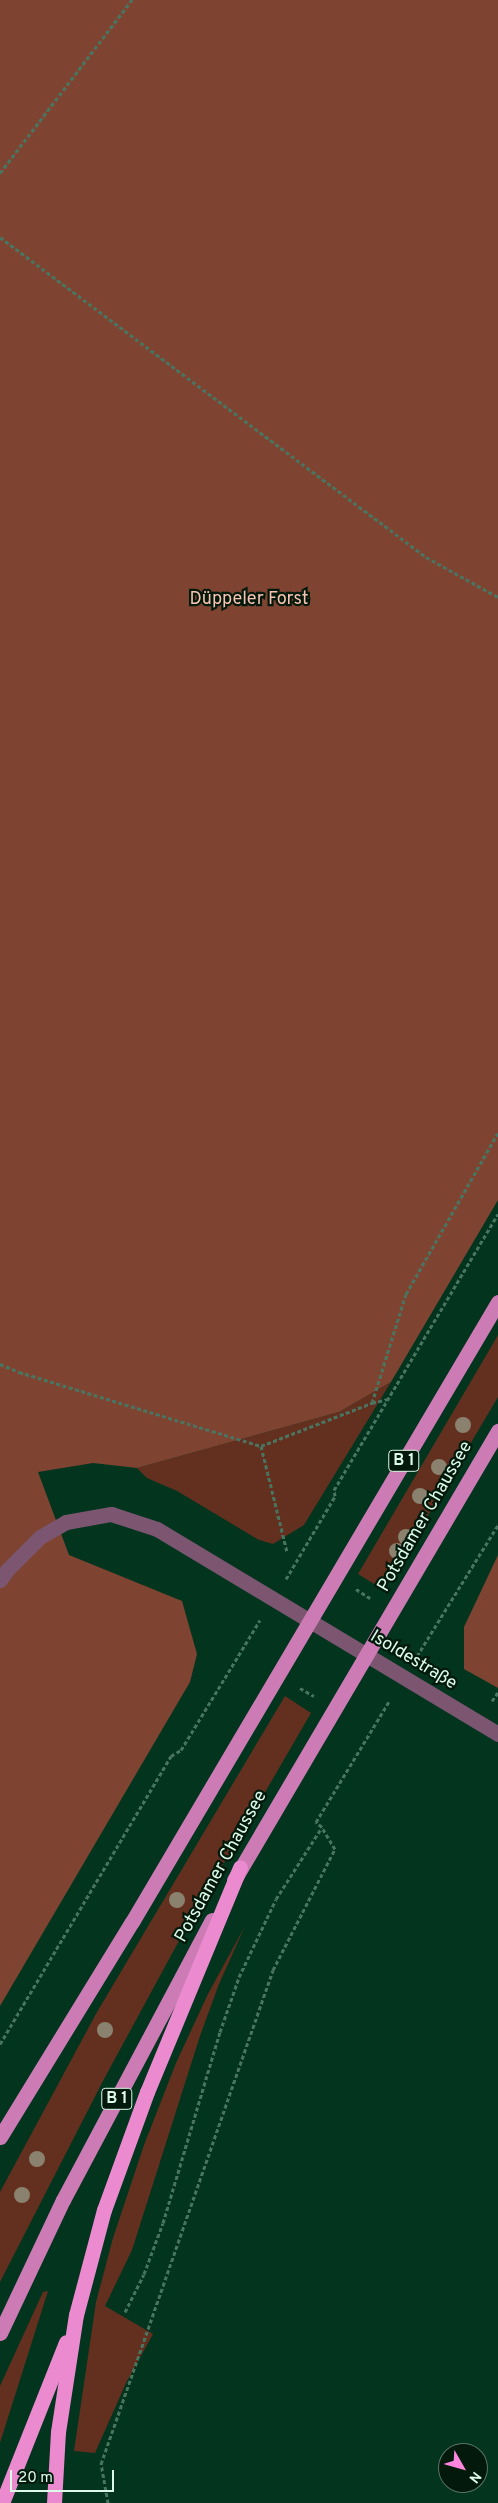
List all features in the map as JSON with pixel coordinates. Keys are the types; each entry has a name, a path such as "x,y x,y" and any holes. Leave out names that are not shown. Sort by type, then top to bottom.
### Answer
{"highway":[{"path":"2,2503 76,2315 107,2201 147,2092 240,1868"},
{"path":"54,2503 58,2432 76,2315"}],"main road":[{"name":"B 1","path":"0,2137 132,1922 498,1302"},
{"name":"Potsdamer Chaussee","path":"0,2333 63,2200 240,1868 498,1431"}],"street":[{"name":"Isoldestraße","path":"0,1580 6,1570 40,1537 66,1522 111,1514 157,1529 498,1734"}],"path":[{"path":"0,173 132,0"},
{"path":"0,237 426,557 498,597"},
{"path":"372,1403 406,1294 498,1133"},
{"path":"307,1544 335,1496 334,1490 498,1214"},
{"path":"0,1364 261,1446 372,1403 388,1399"},
{"path":"261,1446 287,1552"},
{"path":"438,1620 498,1525"},
{"path":"352,1586 372,1599"},
{"path":"0,2044 171,1756 181,1750 234,1663"},
{"path":"298,1687 320,1700"},
{"path":"108,2503 101,2464 273,1970 335,1849 322,1827 316,1822 364,1744"},
{"path":"125,2312 144,2274 163,2223 220,2032 239,1977 276,1899 322,1827"}],"shaded area":[{"path":"498,1335 498,1397 384,1590 358,1574"},
{"path":"391,1382 304,1525 273,1544 259,1540 177,1491 147,1478 137,1468 339,1412"},
{"path":"285,1696 311,1713 180,1939 104,2079 0,2282 0,2192 97,2012"},
{"path":"245,1926 219,1984 200,2036 132,2250 105,2306 153,2334 126,2383 95,2453 74,2451 96,2302 113,2238 144,2145 176,2063 208,1994"},
{"path":"48,2291 0,2443 0,2386 43,2292"}],"green space":[{"name":"Düppeler Forst","path":"0,0 498,0 498,1200 391,1382 339,1412 137,1468 93,1463 38,1472 69,1555 182,1601 197,1654 190,1682 0,2006"},
{"path":"498,1555 498,1688 464,1669 464,1627"}]}
